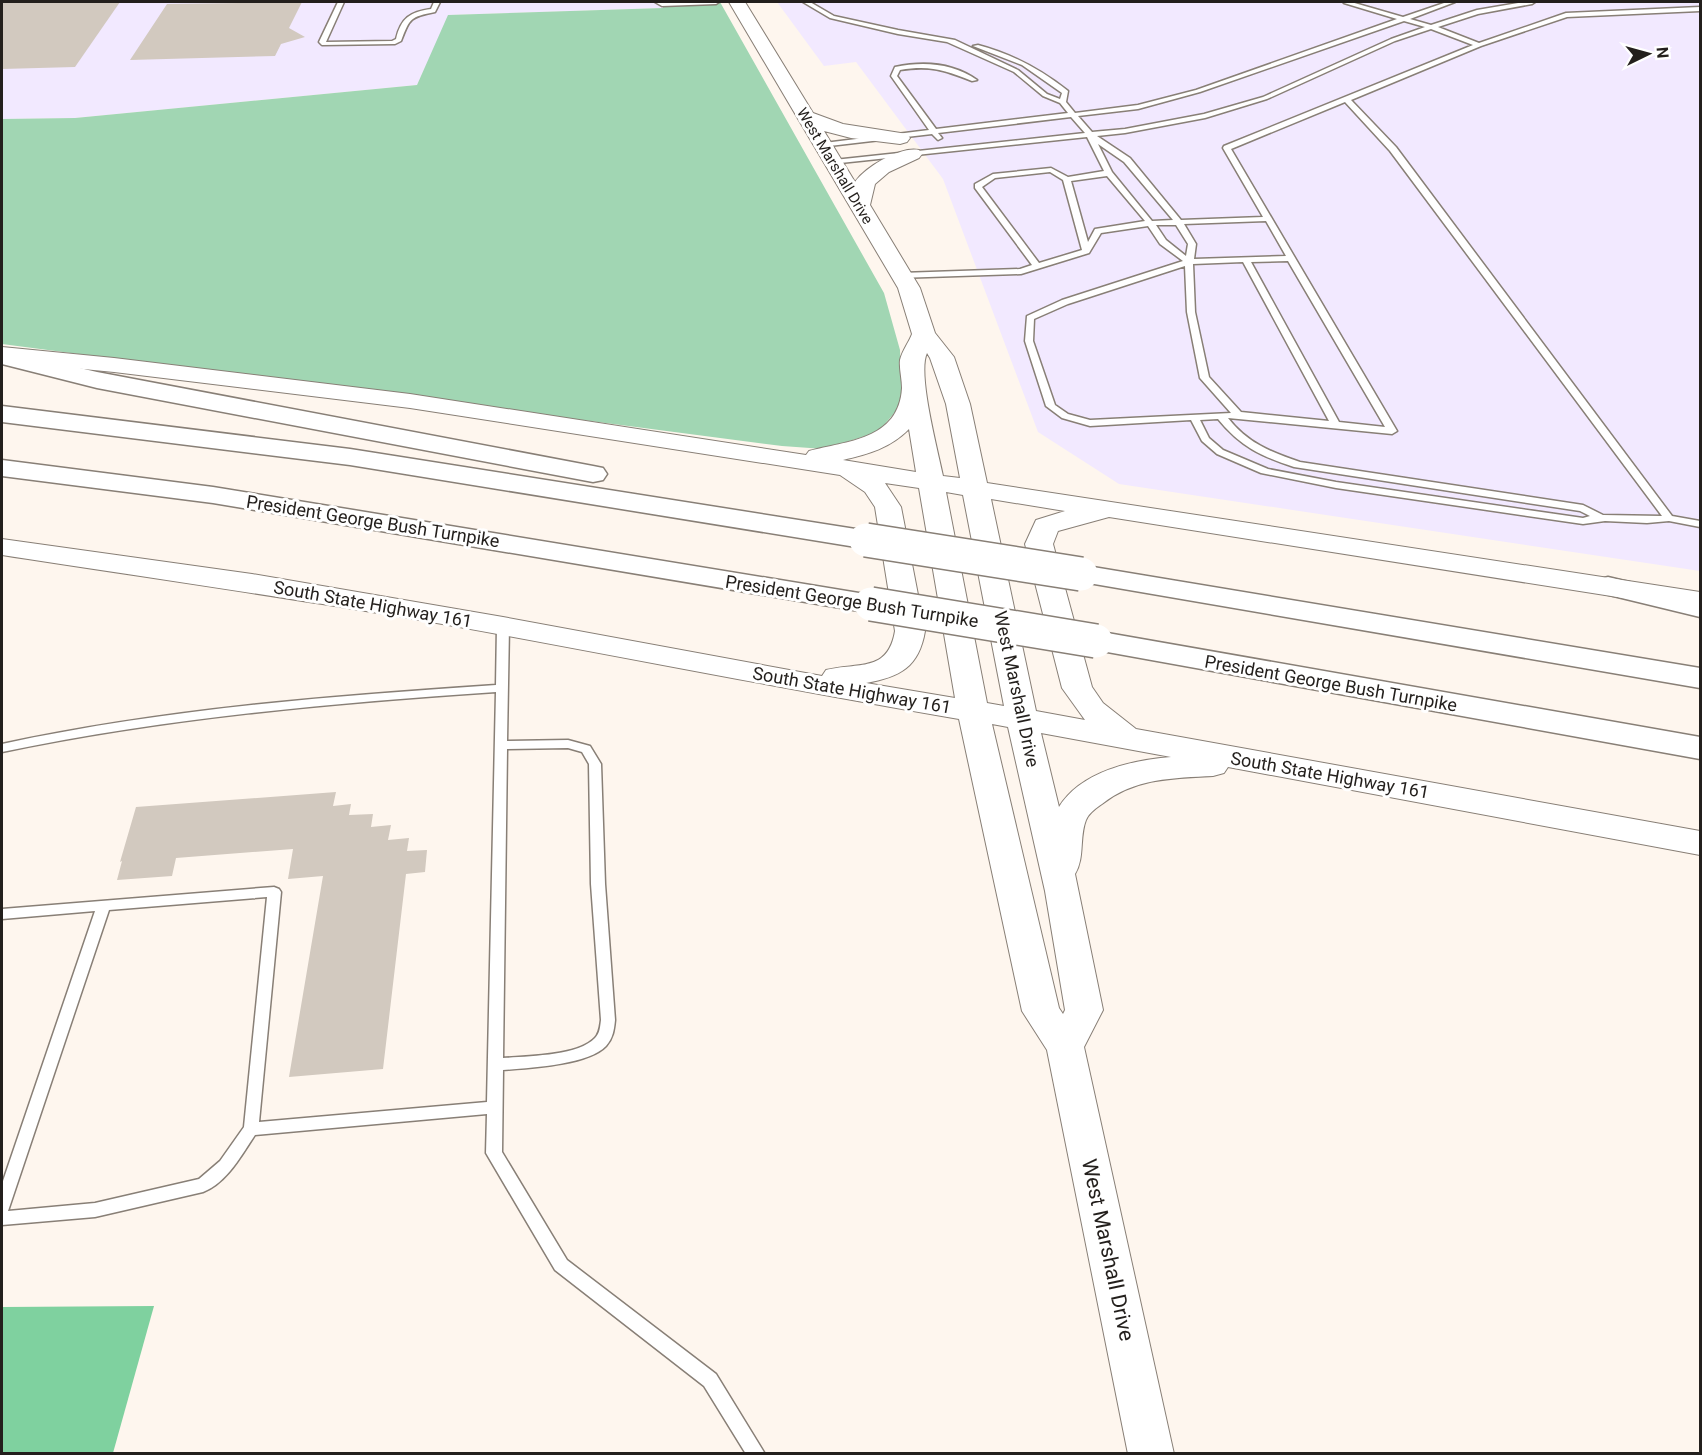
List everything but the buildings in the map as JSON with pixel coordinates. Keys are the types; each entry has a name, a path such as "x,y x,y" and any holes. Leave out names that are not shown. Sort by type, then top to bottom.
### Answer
{"highway":[{"path":"2,356 97,380 363,429 691,494 830,534"},
{"path":"2,414 350,457 1080,574 1701,678"},
{"name":"President George Bush Turnpike","path":"2,468 213,495 349,517 1096,641 1701,748"},
{"path":"2,490 200,510 349,517"},
{"path":"1608,586 1701,608"}],"main road":[{"name":"West Marshall Drive","path":"737,2 909,288 924,334 942,357 958,404 1022,718 1062,891 1084,1010 1065,1047"},
{"path":"805,116 842,130 900,138"},
{"path":"859,207 865,182 882,168 912,154"},
{"name":"West Marshall Drive","path":"924,334 912,358 914,389 973,710 1041,1011 1065,1047 1151,1454"},
{"path":"2,356 125,366 410,401 1701,601"},
{"path":"777,459 853,452 875,443 894,429 907,414 914,389"},
{"path":"797,682 880,672 904,656 909,642 910,631 888,507 875,487 849,470"},
{"path":"1127,737 1092,710 1077,688 1039,544 1046,526 1076,516 1129,512"},
{"name":"South State Highway 161","path":"2,547 252,583 503,626 797,682 1022,718 1701,843"},
{"path":"1062,891 1064,840 1073,811 1091,794 1115,779 1146,770 1256,761"}],"lane":[{"path":"341,2 322,42 324,44 393,43 399,40 402,27 415,13 433,11 437,2"},
{"path":"658,2 662,4 716,2"},
{"path":"806,2 832,17 997,51 1035,68 1066,92 1062,102"},
{"path":"1346,2 1431,27 1479,45"},
{"path":"829,154 900,138 1138,107 1198,91 1452,2"},
{"path":"829,154 912,154 1125,131 1205,116 1265,98 1393,40 1477,12 1532,2"},
{"path":"1291,258 1189,262 1065,302 1030,318 1029,341 1051,406 1065,416 1090,423 1238,415 1392,431 1227,148 1479,45 1566,15 1701,9"},
{"path":"946,39 1016,70 1045,95 1062,102 1090,135 1109,173 1163,242 1189,262"},
{"path":"948,150 934,134 894,76 897,68 926,63 936,64 974,81"},
{"path":"1346,99 1393,149 1669,518"},
{"path":"1090,135 1127,160 1178,221 1192,244 1189,262 1191,312 1205,378 1238,415"},
{"path":"1037,266 978,186 993,176 1051,170 1067,179 1109,173"},
{"path":"1067,179 1086,251"},
{"path":"901,276 1012,271 1037,266 1086,251 1098,231 1178,221 1268,219"},
{"path":"1245,259 1336,425"},
{"path":"1221,416 1235,435 1254,449 1298,465 1583,508 1599,517"},
{"path":"1194,417 1205,439 1220,452 1265,471 1336,485 1583,521 1599,517 1653,522 1669,518 1701,524"},
{"path":"503,626 494,1153 561,1265 710,1380 756,1454"},
{"path":"2,748 124,725 247,708 502,688"},
{"path":"496,1065 561,1058 582,1052 598,1045 606,1035 608,1020 598,884 595,764 586,749 568,744 501,745"},
{"path":"2,914 274,892 250,1129 225,1166 203,1185 95,1210 2,1218"},
{"path":"2,1206 104,906"},
{"path":"250,1129 495,1107"}],"shaded area":[{"path":"2,2 663,2 664,8 449,15 417,85 75,118 2,119"},
{"path":"777,2 1700,2 1700,571 1119,484 1038,432 943,179 856,62 824,66"}],"green space":[{"path":"663,2 720,2 884,293 900,350 902,404 878,432 824,449 782,446 2,344 2,119 75,118 417,85 448,15 663,8"},
{"path":"154,1306 113,1453 2,1453 2,1307"}]}
